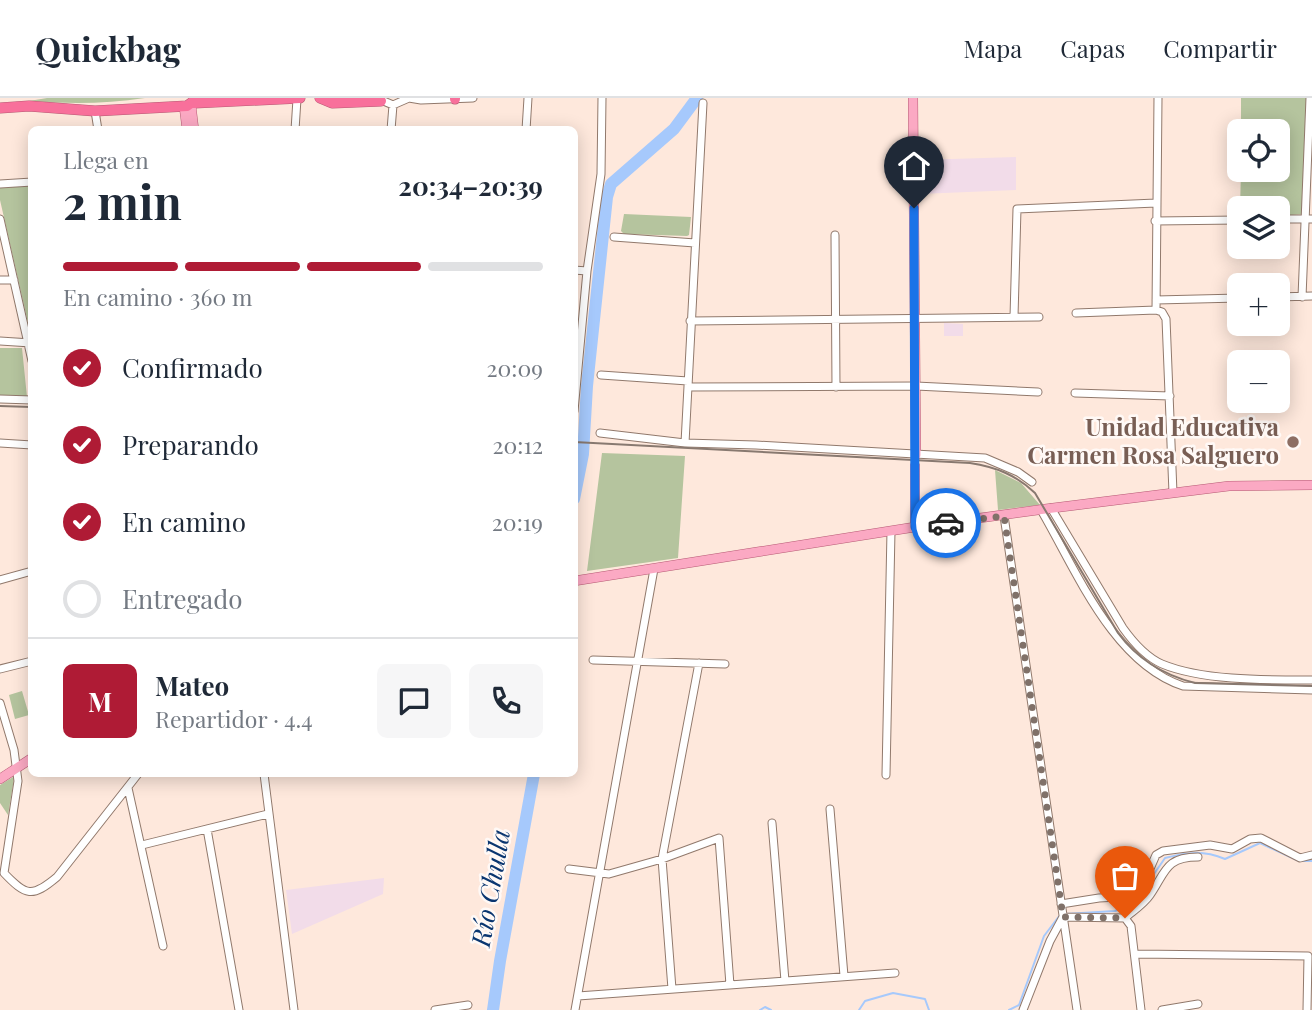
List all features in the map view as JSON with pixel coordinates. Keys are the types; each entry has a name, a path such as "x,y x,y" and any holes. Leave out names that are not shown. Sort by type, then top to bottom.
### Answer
{"highway":[{"path":"0,108 29,106 96,111 187,102 299,98"},
{"path":"320,98 332,103 380,100"}],"main road":[{"path":"913,98 916,455"},
{"path":"187,102 187,126"},
{"path":"187,102 193,126"},
{"path":"915,467 915,527"},
{"path":"578,581 915,527 1046,509 1229,486 1312,485"},
{"path":"0,779 28,761"}],"street":[{"path":"296,126 299,98"},
{"path":"380,100 393,105 409,98 473,98"},
{"path":"526,126 528,98"},
{"path":"578,359 601,174 602,98"},
{"path":"1156,310 1158,98"},
{"path":"1302,297 1310,219 1310,98"},
{"path":"685,443 703,103"},
{"path":"391,126 393,105"},
{"path":"96,111 98,126"},
{"path":"0,184 28,183"},
{"path":"1014,317 1017,209 1156,203"},
{"path":"1290,219 1310,219"},
{"path":"1155,220 1227,220"},
{"path":"0,223 28,339"},
{"path":"835,235 836,387"},
{"path":"614,237 695,243"},
{"path":"578,270 587,271"},
{"path":"0,281 14,280"},
{"path":"1290,298 1312,296"},
{"path":"1156,300 1227,298"},
{"path":"1076,313 1156,310 1162,312 1166,319 1173,493"},
{"path":"690,321 1039,317"},
{"path":"0,341 28,343"},
{"path":"601,375 688,384 916,386 1038,392"},
{"path":"1075,393 1170,396"},
{"path":"0,398 28,400"},
{"path":"600,433 685,443 985,458 1018,472 1032,482"},
{"path":"0,443 28,445"},
{"path":"915,467 916,455"},
{"path":"1046,509 1123,628 1132,640 1160,663 1209,676 1312,680"},
{"path":"1046,509 1115,636 1137,660 1168,681 1183,686 1312,690"},
{"path":"1004,516 1077,1010"},
{"path":"886,775 891,531"},
{"path":"575,1010 654,569"},
{"path":"0,580 28,572"},
{"path":"593,660 725,664"},
{"path":"0,669 28,662"},
{"path":"672,989 662,859 699,663"},
{"path":"0,703 18,767 4,873 26,892 43,888 57,877 136,777"},
{"path":"264,777 293,1010"},
{"path":"128,788 163,946"},
{"path":"830,809 844,976"},
{"path":"142,845 268,814"},
{"path":"772,823 785,981"},
{"path":"207,829 239,1010"},
{"path":"569,869 609,874 662,859 719,838 730,985"},
{"path":"1023,1010 1062,913 1099,898 1118,897 1133,892 1145,880 1156,855 1163,851 1210,845 1232,849 1250,839 1261,838 1300,858 1312,855"},
{"path":"1062,913 1125,918 1149,897 1164,869 1175,861 1198,858"},
{"path":"1125,918 1131,926 1141,1010"},
{"path":"1135,954 1308,956 1307,1010"},
{"path":"578,996 895,973"},
{"path":"1167,1010 1198,1004"},
{"path":"435,1010 468,1005"}],"shaded area":[{"path":"1016,157 1016,190 920,194 919,160"},
{"path":"944,323 963,324 963,336 944,336"},
{"path":"384,878 383,894 292,934 286,890"}],"green space":[{"path":"47,98 145,98 87,103 29,101"},
{"path":"1241,98 1307,98 1305,214 1290,215 1290,196 1240,196 1241,182 1290,182 1290,119 1241,119"},
{"path":"28,185 28,323 0,200 0,186"},
{"path":"624,214 691,217 689,235 624,234 621,231"},
{"path":"0,348 22,348 27,397 0,395"},
{"path":"602,453 685,456 678,558 587,571"},
{"path":"995,470 1021,483 1040,505 998,510"},
{"path":"22,691 28,715 15,719 9,695"},
{"path":"13,777 8,815 0,803 0,785"}],"waterway":[{"name":"Río Chulla","path":"578,479 583,454 587,386 607,197 611,184 674,129 697,98"},
{"name":"Río Chulla","path":"493,1010 533,777"},
{"path":"1065,914 1115,911 1134,903 1165,858 1173,856 1202,853 1225,859 1260,843 1299,861 1312,861"},
{"path":"1009,1010 1019,1005 1044,936 1060,915"},
{"path":"859,1010 865,1001 893,993 925,999 929,1010"},
{"path":"760,1010 765,1007 771,1010"}],"tram line":[{"path":"0,406 28,407"},
{"path":"578,442 970,463 988,467 1013,477 1035,493 1118,633 1143,659 1172,676 1195,683 1312,686"}],"way so far":[{"path":"946,523 1004,516 1063,917 1125,918"}],"place":[{"name":"Unidad Educativa Carmen Rosa Salguero","path":"1293,442"}],"route":[{"path":"914,208 915,527 946,523"}]}
